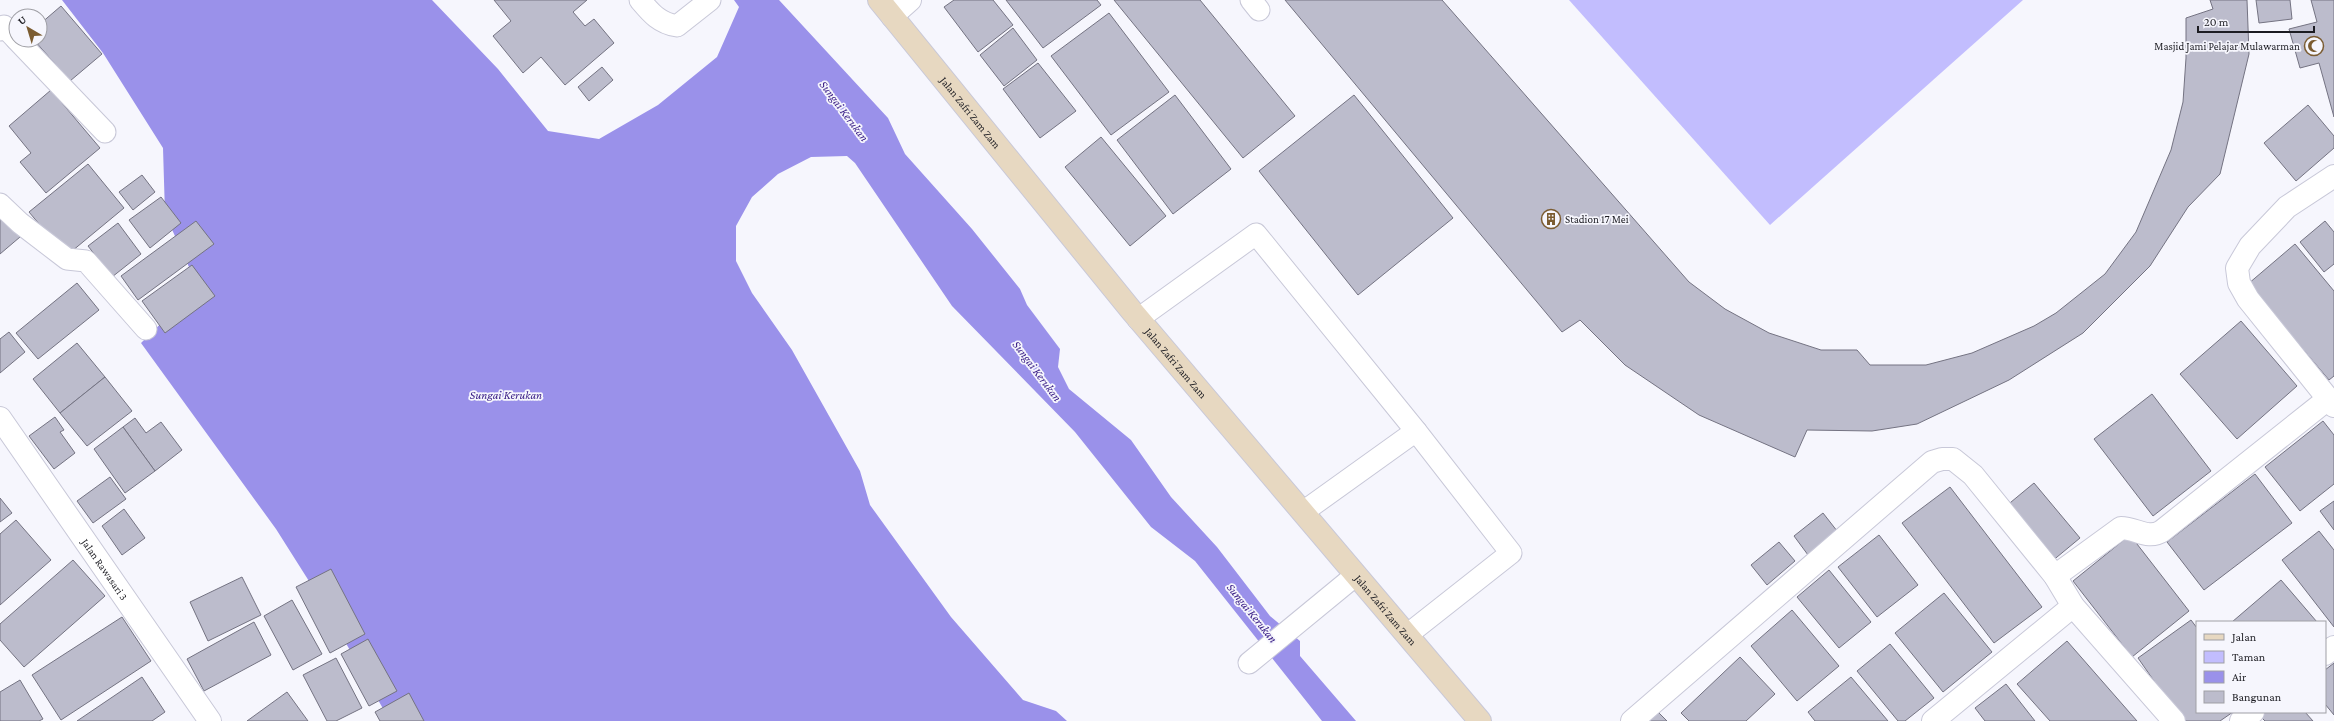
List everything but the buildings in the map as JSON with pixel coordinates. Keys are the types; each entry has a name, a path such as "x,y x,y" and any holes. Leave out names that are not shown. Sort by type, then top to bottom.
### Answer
{"main road":[{"name":"Jalan Zafri Zam Zam","path":"885,8 1138,319 1480,721"}],"street":[{"path":"885,8 910,0"},
{"path":"2055,576 2122,528 2129,528 2146,535 2158,534 2331,403 2248,299 2239,283 2237,268 2250,246 2287,207 2334,176"},
{"name":"Jalan Rawasari 3","path":"0,418 210,721"},
{"path":"1632,721 1932,462 1942,459 1952,459 1973,475 2055,576 2073,606 2174,721"},
{"path":"1933,721 2073,606"},
{"path":"2326,653 2334,647"},
{"path":"2242,721 2252,713"}],"lane":[{"path":"640,0 654,17 665,24 677,26 709,0"},
{"path":"0,30 4,26 8,30"},
{"path":"26,48 105,132"},
{"path":"0,204 20,223 67,259 86,261 146,329"},
{"path":"1138,319 1256,234 1416,431 1511,553 1407,635"},
{"path":"1303,512 1416,431"},
{"path":"1249,663 1356,575"}],"green space":[{"path":"1569,0 2023,0 1770,225"}],"water":[{"name":"Sungai Kerukan","path":"62,0 432,0 498,69 548,131 599,139 658,105 717,57 739,7 734,0 779,0 888,118 905,154 972,229 1020,289 1027,305 1060,349 1058,367 1069,389 1131,440 1171,497 1217,547 1270,616 1300,641 1300,656 1356,721 1322,721 1195,561 1151,527 1075,432 952,306 855,163 847,156 811,157 778,174 752,197 736,226 736,261 752,293 792,350 860,471 870,505 951,617 1023,700 1056,711 1067,721 390,721 326,608 276,529 141,343 198,287 165,214 163,148 103,53"}],"place":[{"name":"Masjid Jami Pelajar Mulawarman","path":"2314,46"},
{"name":"Stadion 17 Mei","path":"1551,219"}]}
